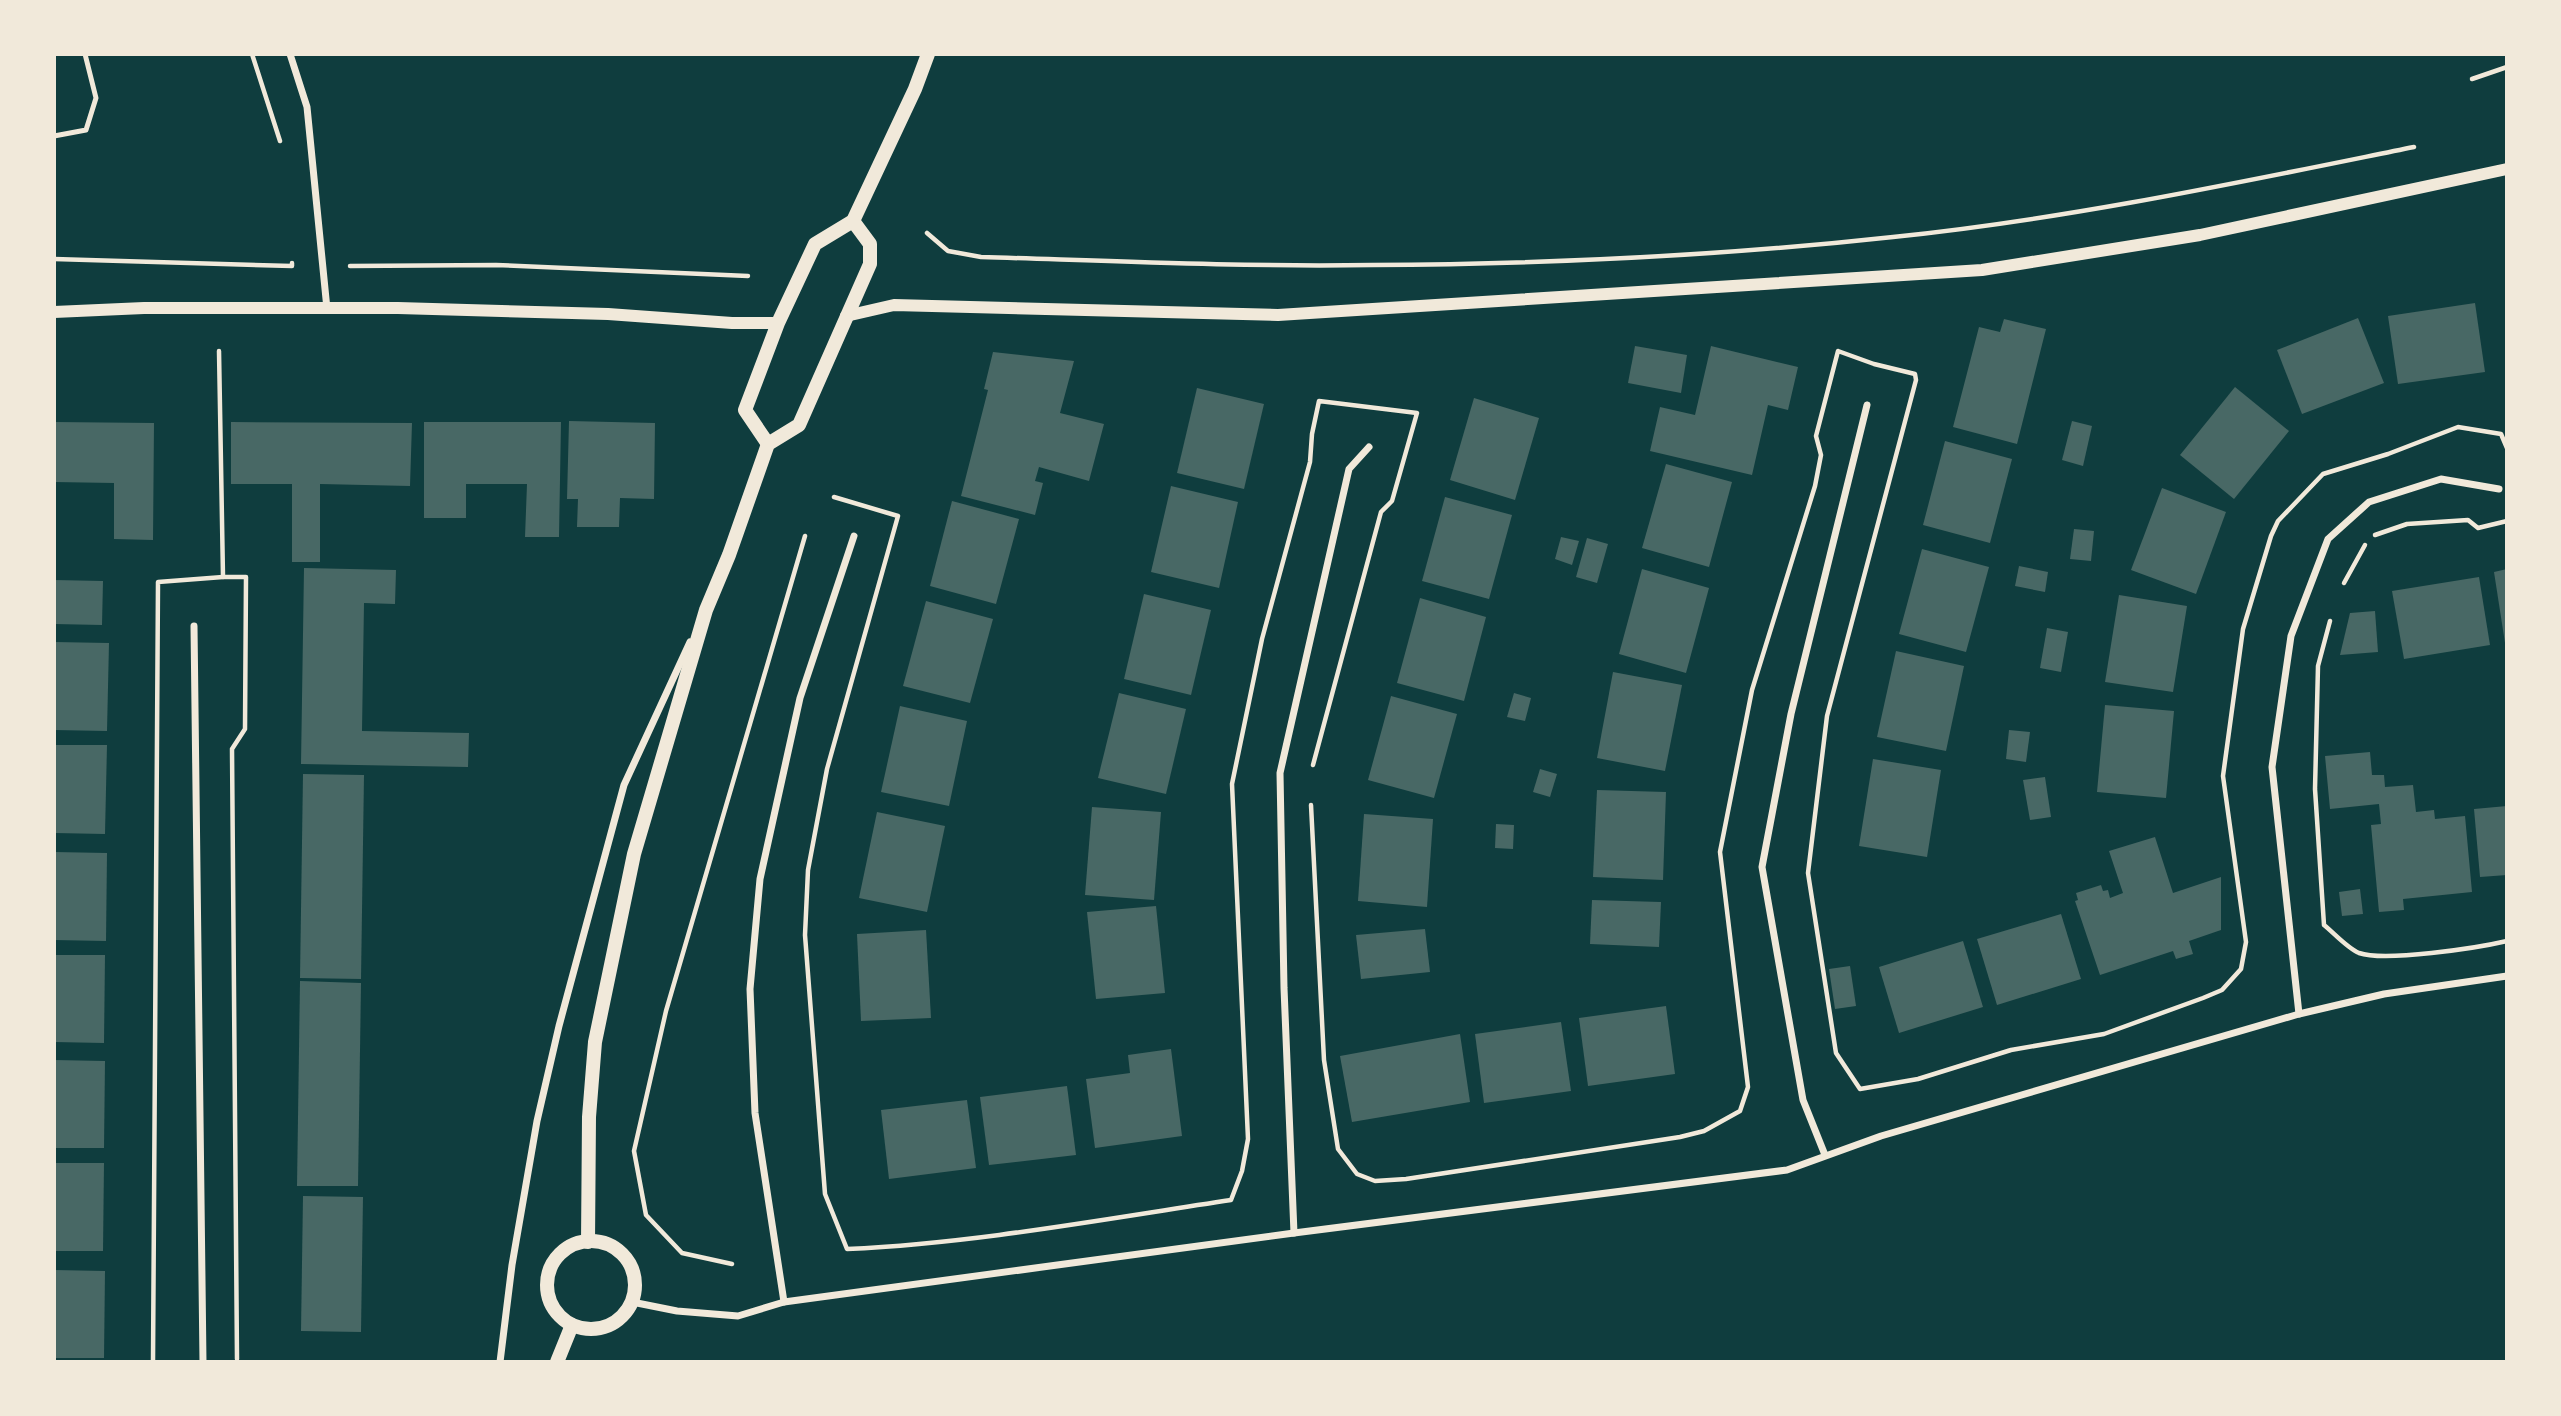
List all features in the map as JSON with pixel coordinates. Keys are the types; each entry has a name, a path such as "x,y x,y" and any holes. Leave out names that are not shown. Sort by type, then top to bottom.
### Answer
{"main road":[{"path":"915,89 917,54"},
{"path":"768,444 745,410 778,323 814,244 853,221 915,89 928,54"},
{"path":"915,89 937,54"},
{"path":"588,1242 589,1117 595,1042 634,854 706,610 729,555 768,444 799,425 870,264 870,244 853,221"},
{"path":"588,1242 609,1245 626,1259 635,1279 632,1302 626,1313 605,1327 592,1329 572,1325 553,1307 548,1295 551,1267 558,1256 567,1249 588,1242"},
{"path":"557,1362 572,1325"}],"street":[{"path":"290,54 307,107 327,310"},
{"path":"846,316 894,305 1278,315 1982,270 2200,235 2507,169"},
{"path":"54,312 144,308 398,308 778,323"},
{"path":"1825,1155 1803,1100 1762,867 1791,714 1867,405"},
{"path":"1294,1233 1284,988 1280,773 1349,469 1369,447"},
{"path":"2299,1014 2272,767 2291,636 2328,539 2369,502 2441,478 2499,489"},
{"path":"784,1302 755,1113 751,975 760,880 800,698 854,536"},
{"path":"500,1362 512,1265 537,1121 559,1026 624,785 706,610"},
{"path":"194,626 203,1362"},
{"path":"632,1302 677,1311 738,1316 784,1302 1787,1170 1894,1132 2299,1014 2384,994 2507,976"}],"lane":[{"path":"54,136 86,130 96,99 85,54"}],"path":[{"path":"252,54 281,143"},
{"path":"2472,79 2507,67"},
{"path":"927,233 948,251 981,257 1196,264 1536,262 1701,254 1894,237 2031,220 2414,147"},
{"path":"54,259 292,266 292,254"},
{"path":"345,265 496,265 748,276"},
{"path":"219,351 223,577"},
{"path":"1311,804 1324,1060 1338,1149 1357,1174 1375,1181 1406,1179 1680,1137 1704,1131 1740,1111 1748,1087 1720,852 1752,690 1815,486 1821,455 1816,436 1838,351 1874,364 1915,374 1916,380 1828,716 1808,873 1836,1053 1860,1089 1918,1079 2011,1050 2104,1034 2222,990 2241,969 2246,942 2223,776 2243,629 2278,521 2323,474 2388,454 2458,427 2501,434 2507,448"},
{"path":"834,497 898,516 827,769 808,870 805,935 825,1194 847,1249 893,1247 980,1237 1231,1200 1242,1171 1248,1139 1232,784 1262,639 1310,461 1319,401 1417,413 1392,501 1381,512 1310,777"},
{"path":"2342,586 2369,537 2407,524 2468,520 2478,528 2507,521"},
{"path":"732,1264 682,1253 646,1215 634,1151 666,1011 806,536"},
{"path":"153,1362 158,582 223,577 246,577 245,729 232,749 237,1359"},
{"path":"2333,609 2318,666 2315,789 2324,925 2358,952 2386,956 2507,941"}],"building":[{"path":"2475,303 2485,372 2398,384 2388,316"},
{"path":"2358,318 2384,383 2302,414 2277,350"},
{"path":"2004,319 2046,329 2017,444 1953,427 1979,327 2000,332"},
{"path":"1635,346 1687,355 1681,393 1628,383"},
{"path":"1711,346 1798,367 1788,410 1768,405 1752,475 1650,451 1660,407 1695,415"},
{"path":"993,352 1074,361 1060,413 1104,424 1089,481 1039,467 1035,481 1043,483 1035,515 961,496 988,390 984,389"},
{"path":"2235,387 2289,431 2234,499 2180,455"},
{"path":"1197,388 1264,404 1244,489 1177,473"},
{"path":"1474,398 1539,418 1515,500 1450,480"},
{"path":"569,421 655,423 654,499 620,498 619,527 577,527 578,499 567,499"},
{"path":"2072,421 2092,426 2083,466 2062,460"},
{"path":"54,422 154,423 153,540 114,539 114,483 54,482"},
{"path":"231,422 412,423 410,486 320,484 320,562 292,562 292,484 231,484"},
{"path":"424,422 561,422 559,537 525,537 527,484 466,484 466,518 424,518"},
{"path":"1945,441 2012,459 1990,543 1923,525"},
{"path":"1666,464 1732,482 1709,567 1642,548"},
{"path":"1171,486 1238,502 1219,588 1151,572"},
{"path":"2162,488 2226,512 2196,594 2131,570"},
{"path":"1445,497 1512,515 1489,599 1422,581"},
{"path":"952,501 1019,519 996,604 930,586"},
{"path":"2074,529 2094,531 2091,561 2070,559"},
{"path":"1561,537 1579,541 1572,565 1555,559"},
{"path":"1587,538 1608,544 1597,583 1576,577"},
{"path":"1922,549 1989,567 1966,652 1899,634"},
{"path":"2019,566 2048,572 2045,592 2015,586"},
{"path":"304,568 396,570 395,604 364,603 362,731 469,733 468,767 301,764"},
{"path":"1642,569 1709,588 1686,673 1619,654"},
{"path":"2507,569 2507,643 2505,643 2494,572"},
{"path":"2479,577 2490,645 2404,659 2392,591"},
{"path":"54,580 103,581 102,625 54,624"},
{"path":"1144,594 1211,610 1191,695 1124,679"},
{"path":"2119,595 2187,606 2173,692 2105,682"},
{"path":"1420,598 1486,617 1464,701 1397,683"},
{"path":"926,601 993,619 970,703 903,686"},
{"path":"2375,611 2378,652 2340,655 2350,613"},
{"path":"2047,628 2068,632 2061,672 2040,668"},
{"path":"54,642 109,643 107,731 54,730"},
{"path":"1896,651 1964,666 1946,751 1877,737"},
{"path":"1613,672 1682,685 1665,771 1597,758"},
{"path":"1119,693 1186,709 1166,794 1098,778"},
{"path":"1514,693 1531,698 1525,721 1507,717"},
{"path":"1391,696 1457,714 1434,798 1368,780"},
{"path":"2105,705 2174,711 2166,798 2097,792"},
{"path":"900,706 967,721 949,806 881,792"},
{"path":"2009,730 2030,732 2026,762 2006,759"},
{"path":"54,745 107,745 105,834 54,833"},
{"path":"2370,752 2372,775 2384,775 2385,787 2413,785 2416,812 2434,810 2435,819 2465,816 2472,892 2403,899 2404,910 2379,912 2371,825 2381,824 2379,804 2330,809 2325,756"},
{"path":"1873,759 1941,770 1927,857 1859,846"},
{"path":"1540,769 1557,774 1550,797 1533,792"},
{"path":"303,774 364,775 361,979 300,978"},
{"path":"2045,777 2051,817 2030,820 2023,780"},
{"path":"1597,790 1666,792 1663,880 1593,877"},
{"path":"2507,806 2507,875 2480,877 2474,809"},
{"path":"1092,807 1161,812 1154,900 1085,895"},
{"path":"877,812 945,826 927,912 859,898"},
{"path":"1364,814 1433,819 1427,907 1358,901"},
{"path":"1496,824 1514,825 1513,849 1495,848"},
{"path":"2155,837 2173,893 2221,877 2221,930 2189,941 2193,954 2176,959 2173,951 2100,975 2075,901 2078,900 2076,893 2101,885 2103,891 2108,890 2110,898 2123,893 2109,851"},
{"path":"54,852 107,853 106,941 54,940"},
{"path":"2360,889 2363,914 2342,916 2339,892"},
{"path":"1592,900 1661,902 1659,947 1590,944"},
{"path":"1156,906 1165,993 1096,999 1087,912"},
{"path":"2061,914 2081,979 1997,1005 1977,939"},
{"path":"1425,929 1430,972 1361,979 1356,935"},
{"path":"926,930 931,1018 861,1021 857,934"},
{"path":"1963,941 1983,1007 1899,1033 1879,967"},
{"path":"54,955 105,955 104,1043 54,1042"},
{"path":"1850,966 1856,1006 1835,1009 1829,969"},
{"path":"300,981 361,983 358,1186 297,1186"},
{"path":"1666,1006 1675,1074 1588,1086 1579,1018"},
{"path":"1561,1022 1571,1091 1484,1103 1475,1034"},
{"path":"1460,1034 1470,1102 1352,1122 1340,1056"},
{"path":"1171,1049 1182,1136 1095,1148 1086,1079 1130,1073 1128,1055"},
{"path":"54,1060 105,1061 104,1148 54,1148"},
{"path":"1067,1086 1076,1155 989,1165 980,1097"},
{"path":"967,1100 976,1168 889,1179 881,1110"},
{"path":"54,1163 104,1163 103,1251 54,1251"},
{"path":"303,1196 363,1197 361,1332 301,1331"},
{"path":"54,1270 105,1271 104,1358 54,1358"}]}
